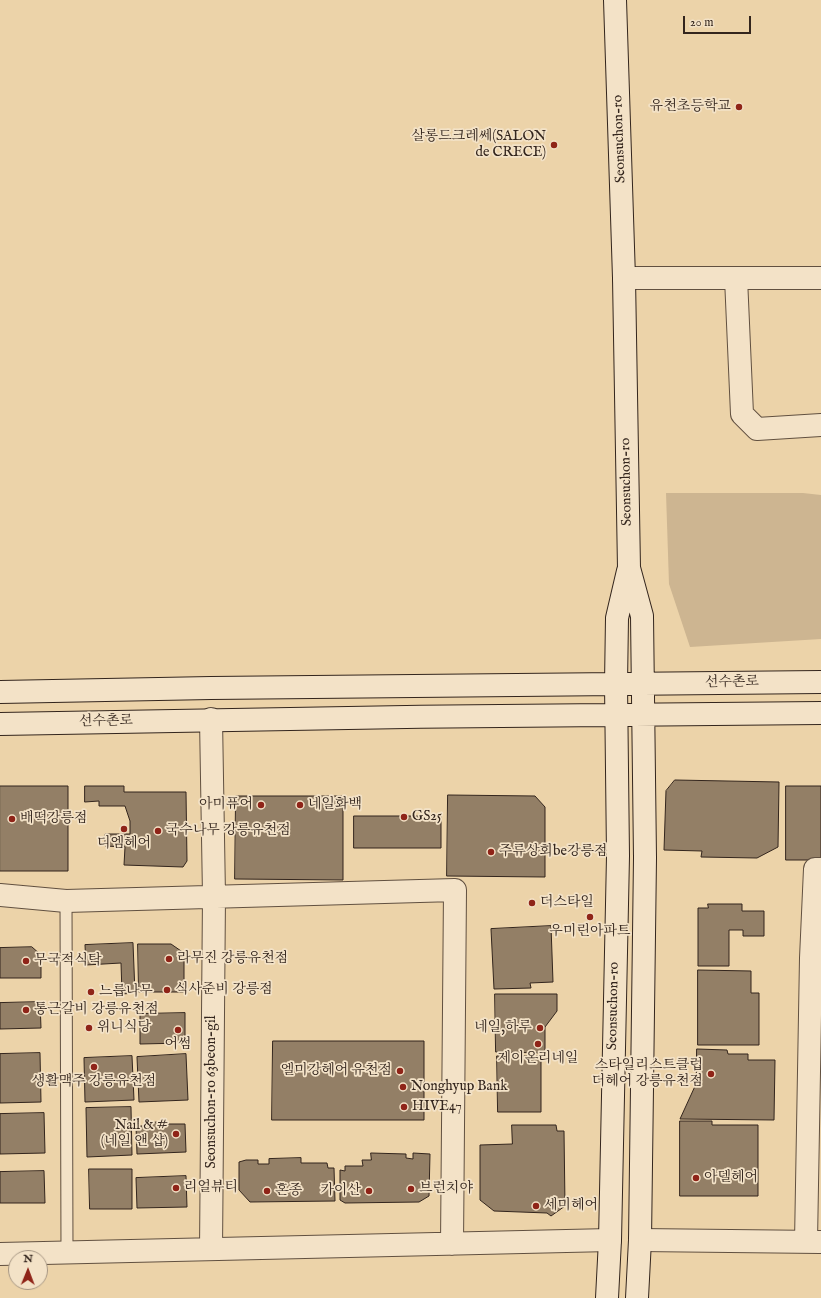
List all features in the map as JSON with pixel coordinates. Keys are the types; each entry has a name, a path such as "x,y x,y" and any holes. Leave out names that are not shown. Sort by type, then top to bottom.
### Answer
{"street":[{"name":"Seonsuchon-ro","path":"615,0 624,278 629,568 642,616 646,858 640,1240 637,1298"},
{"path":"624,278 821,278"},
{"path":"736,278 742,414 756,429 821,425"},
{"name":"Seonsuchon-ro","path":"607,1298 610,1240 618,856 616,684 617,618 629,568"},
{"name":"선수촌로","path":"211,688 821,682"},
{"path":"0,692 211,688"},
{"name":"Seonsuchon-ro 63beon-gil","path":"211,688 214,896 211,1249"},
{"path":"643,714 821,713"},
{"name":"선수촌로","path":"0,724 211,719 643,714"},
{"path":"0,1254 610,1240 813,1242 811,958 815,869 821,869"},
{"path":"0,895 66,902 214,896 455,890 452,1244"}],"lane":[{"path":"66,902 67,1252"}],"shaded area":[{"path":"666,493 803,493 821,495 821,639 690,647 669,584"}],"building":[{"path":"675,780 779,782 778,847 757,858 701,857 702,851 664,850 666,791"},
{"path":"0,786 68,786 68,871 0,871"},
{"path":"85,786 124,786 124,792 186,792 187,861 183,867 124,865 125,847 105,846 105,834 130,834 130,821 125,806 99,806 99,801 85,802"},
{"path":"786,786 821,786 821,860 786,860"},
{"path":"448,795 535,796 545,807 545,877 447,876"},
{"path":"236,796 343,796 343,880 235,879"},
{"path":"354,816 441,816 441,848 354,848"},
{"path":"708,904 742,904 742,911 764,911 764,936 743,936 743,930 729,930 729,966 698,966 698,908 708,908"},
{"path":"551,926 553,982 530,983 531,988 494,989 491,929"},
{"path":"133,943 135,993 122,994 121,963 86,965 85,945"},
{"path":"138,944 171,944 184,953 184,992 139,992"},
{"path":"32,947 41,955 41,978 0,978 0,948"},
{"path":"698,970 751,971 751,993 759,993 759,1045 698,1045"},
{"path":"495,994 557,994 557,1011 545,1027 545,1053 496,1052"},
{"path":"40,1002 41,1028 0,1029 0,1003"},
{"path":"185,1013 185,1043 140,1044 140,1014"},
{"path":"273,1041 424,1041 424,1120 272,1120"},
{"path":"697,1049 727,1050 728,1054 748,1054 748,1060 775,1060 774,1120 680,1119 696,1084"},
{"path":"40,1053 41,1102 0,1103 0,1054"},
{"path":"186,1054 188,1100 139,1102 137,1057"},
{"path":"132,1056 134,1100 85,1102 84,1058"},
{"path":"497,1056 541,1056 541,1112 498,1112"},
{"path":"131,1107 132,1155 87,1157 86,1108"},
{"path":"44,1113 45,1153 0,1154 0,1114"},
{"path":"680,1121 712,1121 712,1125 758,1125 758,1196 680,1196"},
{"path":"165,1122 165,1124 185,1124 186,1152 137,1154 136,1126 147,1126 147,1123"},
{"path":"512,1125 556,1125 557,1131 564,1131 565,1206 551,1216 547,1213 494,1211 480,1200 480,1145 512,1144"},
{"path":"371,1153 406,1154 406,1158 413,1159 413,1153 430,1154 429,1196 419,1202 345,1203 340,1200 340,1170 345,1171 345,1166 363,1166 362,1160 371,1160"},
{"path":"301,1158 301,1163 327,1163 328,1168 334,1168 335,1201 250,1202 239,1190 239,1162 246,1160 258,1160 258,1164 269,1164 269,1159"},
{"path":"89,1169 132,1169 132,1209 90,1209"},
{"path":"44,1171 45,1203 0,1203 0,1172"},
{"path":"186,1176 187,1207 137,1208 136,1178"}],"place":[{"name":"유천초등학교","path":"739,107"},
{"name":"살롱드크레쎄(SALON de CRECE)","path":"554,145"},
{"name":"아미퓨어","path":"261,805"},
{"name":"네일화백","path":"300,805"},
{"name":"GS25","path":"404,817"},
{"name":"배떡강릉점","path":"12,819"},
{"name":"디엠헤어","path":"124,829"},
{"name":"국수나무 강릉유천점","path":"158,831"},
{"name":"주류상회be강릉점","path":"491,852"},
{"name":"더스타일","path":"532,903"},
{"name":"우미린아파트","path":"590,917"},
{"name":"라무진 강릉유천점","path":"169,959"},
{"name":"무국적식탁","path":"26,961"},
{"name":"식사준비 강릉점","path":"167,990"},
{"name":"느릅나무","path":"91,992"},
{"name":"통근갈비 강릉유천점","path":"26,1010"},
{"name":"위니식당","path":"89,1028"},
{"name":"네일,하루","path":"540,1028"},
{"name":"어썸","path":"178,1030"},
{"name":"제이온리네일","path":"538,1044"},
{"name":"생활맥주 강릉유천점","path":"94,1067"},
{"name":"엘미강헤어 유천점","path":"400,1071"},
{"name":"스타일리스트클럽 더헤어 강릉유천점","path":"711,1074"},
{"name":"Nonghyup Bank","path":"403,1087"},
{"name":"HIVE47","path":"404,1107"},
{"name":"Nail & # (네일 앤 샵)","path":"176,1134"},
{"name":"아델헤어","path":"696,1178"},
{"name":"리얼뷰티","path":"176,1188"},
{"name":"브런치야","path":"411,1189"},
{"name":"혼종","path":"267,1191"},
{"name":"카이산","path":"369,1191"},
{"name":"세미헤어","path":"536,1206"}]}
